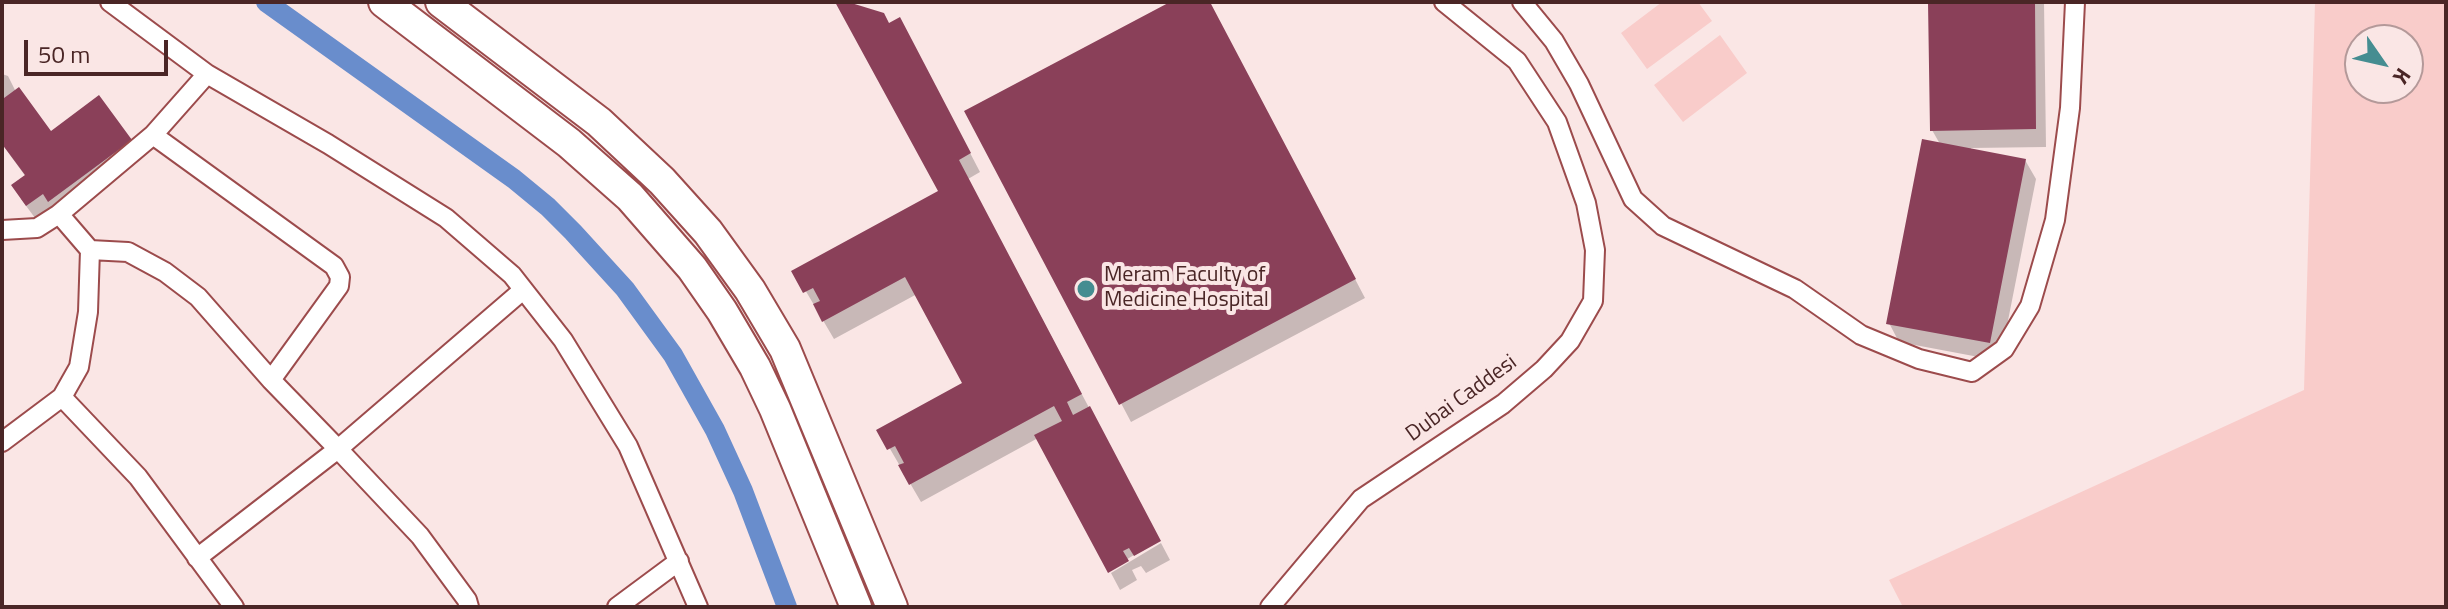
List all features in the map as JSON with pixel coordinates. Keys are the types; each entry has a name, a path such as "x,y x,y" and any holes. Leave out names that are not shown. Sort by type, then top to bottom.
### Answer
{"main road":[{"path":"384,2 598,167 630,197 692,268 722,311 762,381 856,607"},
{"path":"441,2 599,122 653,172 708,232 750,290 785,349 892,607"}],"street":[{"path":"110,2 207,74 328,144 446,218 512,275 563,340 628,446 698,607"},
{"name":"Dubai Caddesi","path":"1270,607 1361,499 1503,404 1544,369 1570,341 1593,301 1595,250 1586,203 1557,122 1517,61 1444,2"},
{"path":"1522,2 1554,41 1579,84 1633,199 1663,226 1795,289 1861,335 1919,359 1972,372 2004,349 2030,306 2055,220 2070,108 2075,2"},
{"path":"2,230 37,228 59,214 153,135 207,74"},
{"path":"153,135 334,266 340,277 339,286 271,380"},
{"path":"2,442 62,397 79,367 88,312 90,250 59,214"},
{"path":"90,250 128,252 165,272 198,297 271,380 420,536 469,607"},
{"path":"197,558 338,449 523,290"},
{"path":"62,397 138,477 234,607"},
{"path":"617,607 679,561"}],"shaded area":[{"path":"1662,2 1698,2 1712,21 1647,69 1621,33"},
{"path":"2315,2 2446,2 2446,607 1903,607 1889,580 2304,390"},
{"path":"1720,35 1747,73 1683,122 1654,85"}],"building":[{"path":"835,2 848,2 884,13 889,23 900,17 971,153 959,160 1082,394 1067,402 1073,415 1090,406 1161,541 1134,556 1129,548 1123,551 1129,561 1108,573 1034,435 1062,421 1054,406 909,485 898,465 904,463 895,446 887,450 876,430 962,383 905,277 822,322 813,304 820,301 813,288 803,293 791,271 938,191"},
{"path":"1170,2 1210,2 1356,279 1119,405 964,111"},
{"path":"1928,2 2035,2 2036,129 1930,131"},
{"path":"19,87 51,131 99,95 132,140 48,202 43,194 26,206 11,185 25,175 2,144 2,96 4,98"},
{"path":"1922,139 2026,159 1990,343 1886,324"}],"waterway":[{"path":"266,2 514,179 548,207 625,289 673,355 715,430 743,491 787,607"}],"place":[{"name":"Meram Faculty of Medicine Hospital","path":"1086,289"}]}
